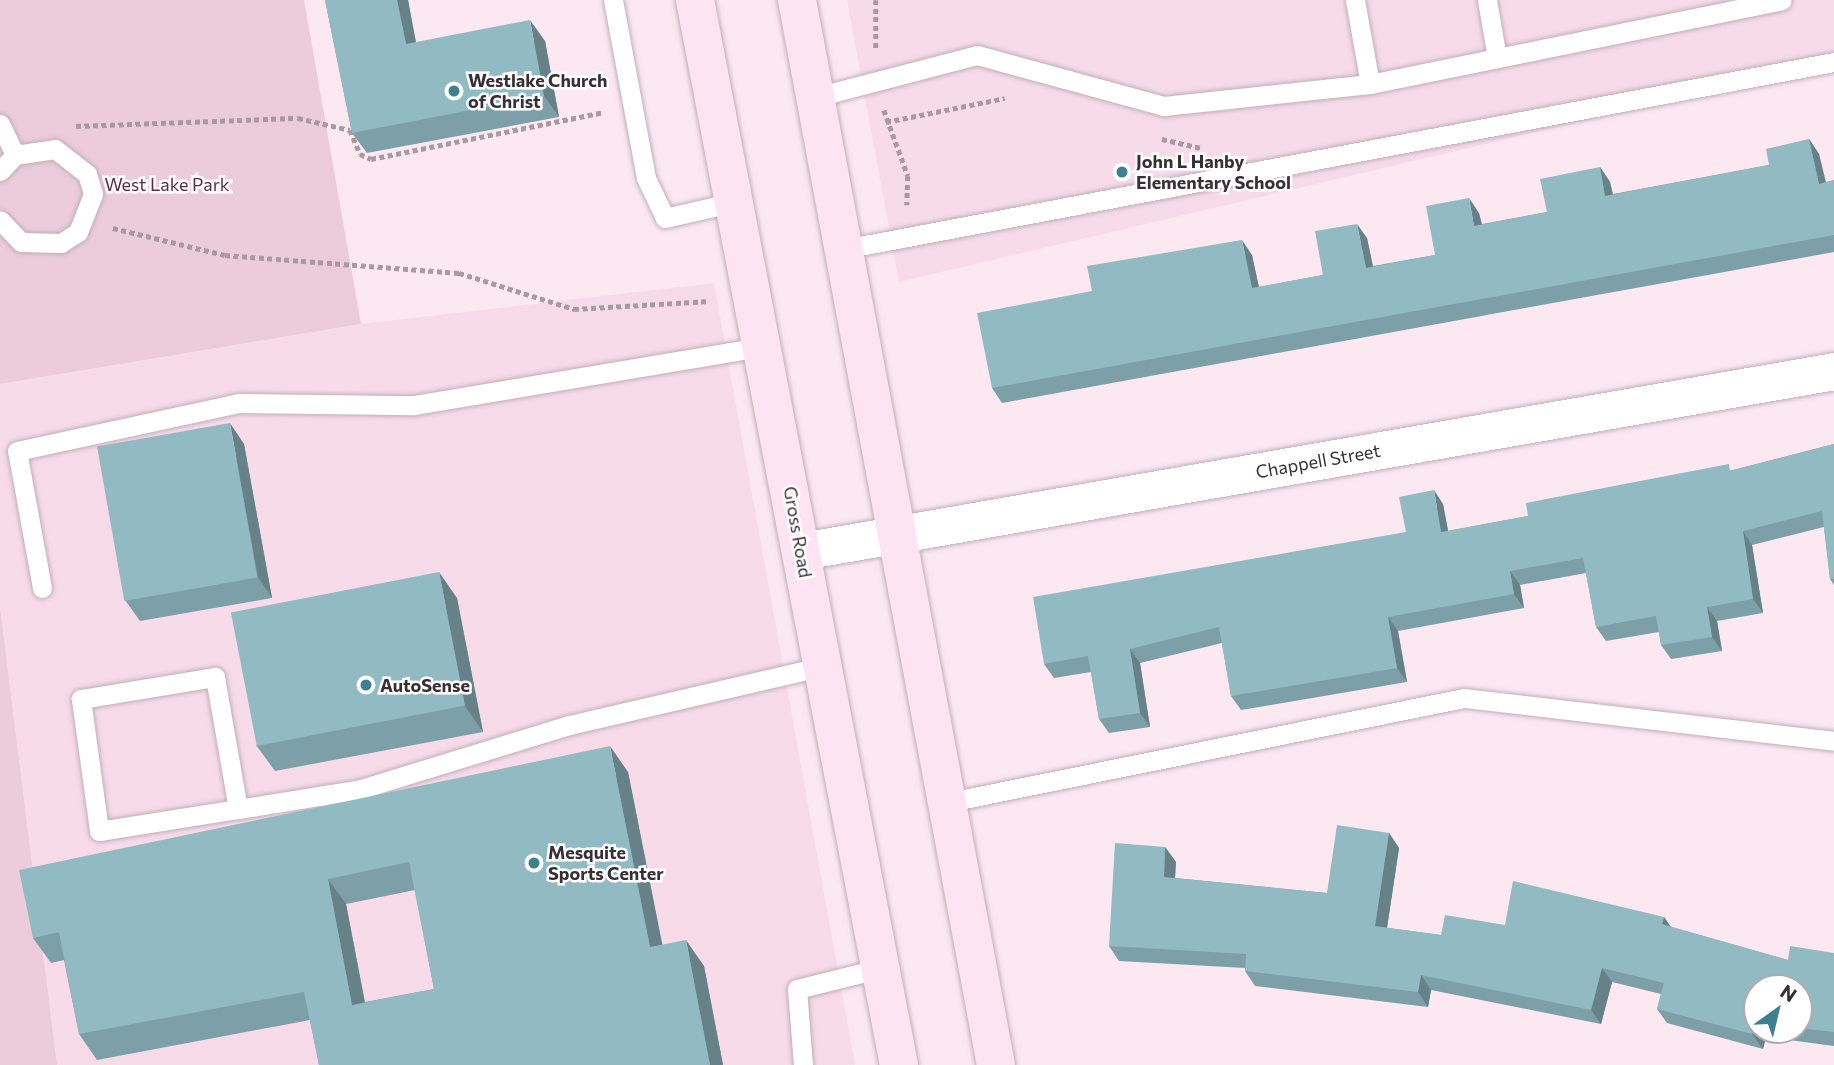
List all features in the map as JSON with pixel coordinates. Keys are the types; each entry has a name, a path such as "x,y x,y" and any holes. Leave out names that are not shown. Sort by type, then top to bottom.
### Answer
{"main road":[{"name":"Gross Road","path":"695,0 802,551 878,969 899,1065"},
{"path":"797,0 900,535 996,1065"}],"street":[{"name":"Chappell Street","path":"802,551 1834,371"}],"lane":[{"path":"613,0 646,178 665,218 735,202"},
{"path":"1355,0 1370,84"},
{"path":"1487,0 1497,58"},
{"path":"816,97 977,55 1164,106 1370,84 1782,0"},
{"path":"844,249 1834,62"},
{"path":"0,124 15,155"},
{"path":"0,171 15,155 43,148 74,158 87,174 93,194 85,221 61,243 41,247 20,242 0,220"},
{"path":"42,588 17,451 239,403 414,405 762,347"},
{"path":"238,809 215,677 80,699 99,831 238,809 361,789 569,725 821,667"},
{"path":"949,802 1464,698 1834,741"},
{"path":"803,1065 797,989 878,969"}],"path":[{"path":"876,0 877,81 908,176 896,239"},
{"path":"43,148 67,126 298,118 350,130 360,154 371,159 633,106"},
{"path":"85,221 225,255 459,273 574,309 752,297"}],"shaded area":[{"name":"John L Hanby Elementary School","path":"847,0 1834,0 1834,62 899,282"},
{"path":"714,283 855,1065 57,1065 0,607 0,384 361,324"}],"green space":[{"name":"West Lake Park","path":"0,0 304,0 361,324 0,384"},
{"path":"0,607 57,1065 0,1065"}],"building":[{"name":"Westlake Church of Christ","path":"325,0 397,0 406,44 530,20 544,96 352,133"},
{"path":"1809,139 1819,184 1834,180 1834,235 992,388 977,313 1092,291 1087,266 1242,240 1252,288 1323,275 1315,231 1357,224 1366,268 1435,255 1426,206 1469,198 1474,226 1547,212 1540,179 1600,167 1605,196 1769,165 1766,149"},
{"path":"230,423 257,578 124,601 97,446"},
{"path":"1834,444 1834,579 1830,579 1822,511 1743,531 1753,599 1707,607 1712,637 1661,645 1656,616 1596,627 1583,558 1510,571 1514,594 1388,617 1397,668 1231,696 1219,627 1130,649 1140,713 1099,719 1088,656 1044,664 1033,597 1406,532 1399,497 1434,490 1441,532 1528,516 1526,503 1729,464 1730,471"},
{"name":"AutoSense","path":"439,572 465,706 257,746 231,612"},
{"path":"610,746 650,947 686,940 710,1065 319,1065 304,992 79,1034 59,932 33,938 19,870","holes":["409,862 434,989 352,1005 328,879"]},
{"path":"1337,825 1389,833 1375,926 1441,935 1445,915 1505,925 1513,881 1664,917 1662,924 1788,960 1790,946 1834,953 1834,1032 1813,1030 1813,974 1743,974 1743,1032 1657,1009 1664,983 1602,968 1591,1010 1421,975 1418,992 1245,971 1246,954 1109,946 1115,843 1165,847 1164,877 1327,893"}],"place":[{"name":"Westlake Church of Christ","path":"454,91"},
{"name":"John L Hanby Elementary School","path":"1122,172"},
{"name":"AutoSense","path":"366,685"},
{"name":"Mesquite Sports Center","path":"534,863"}]}
